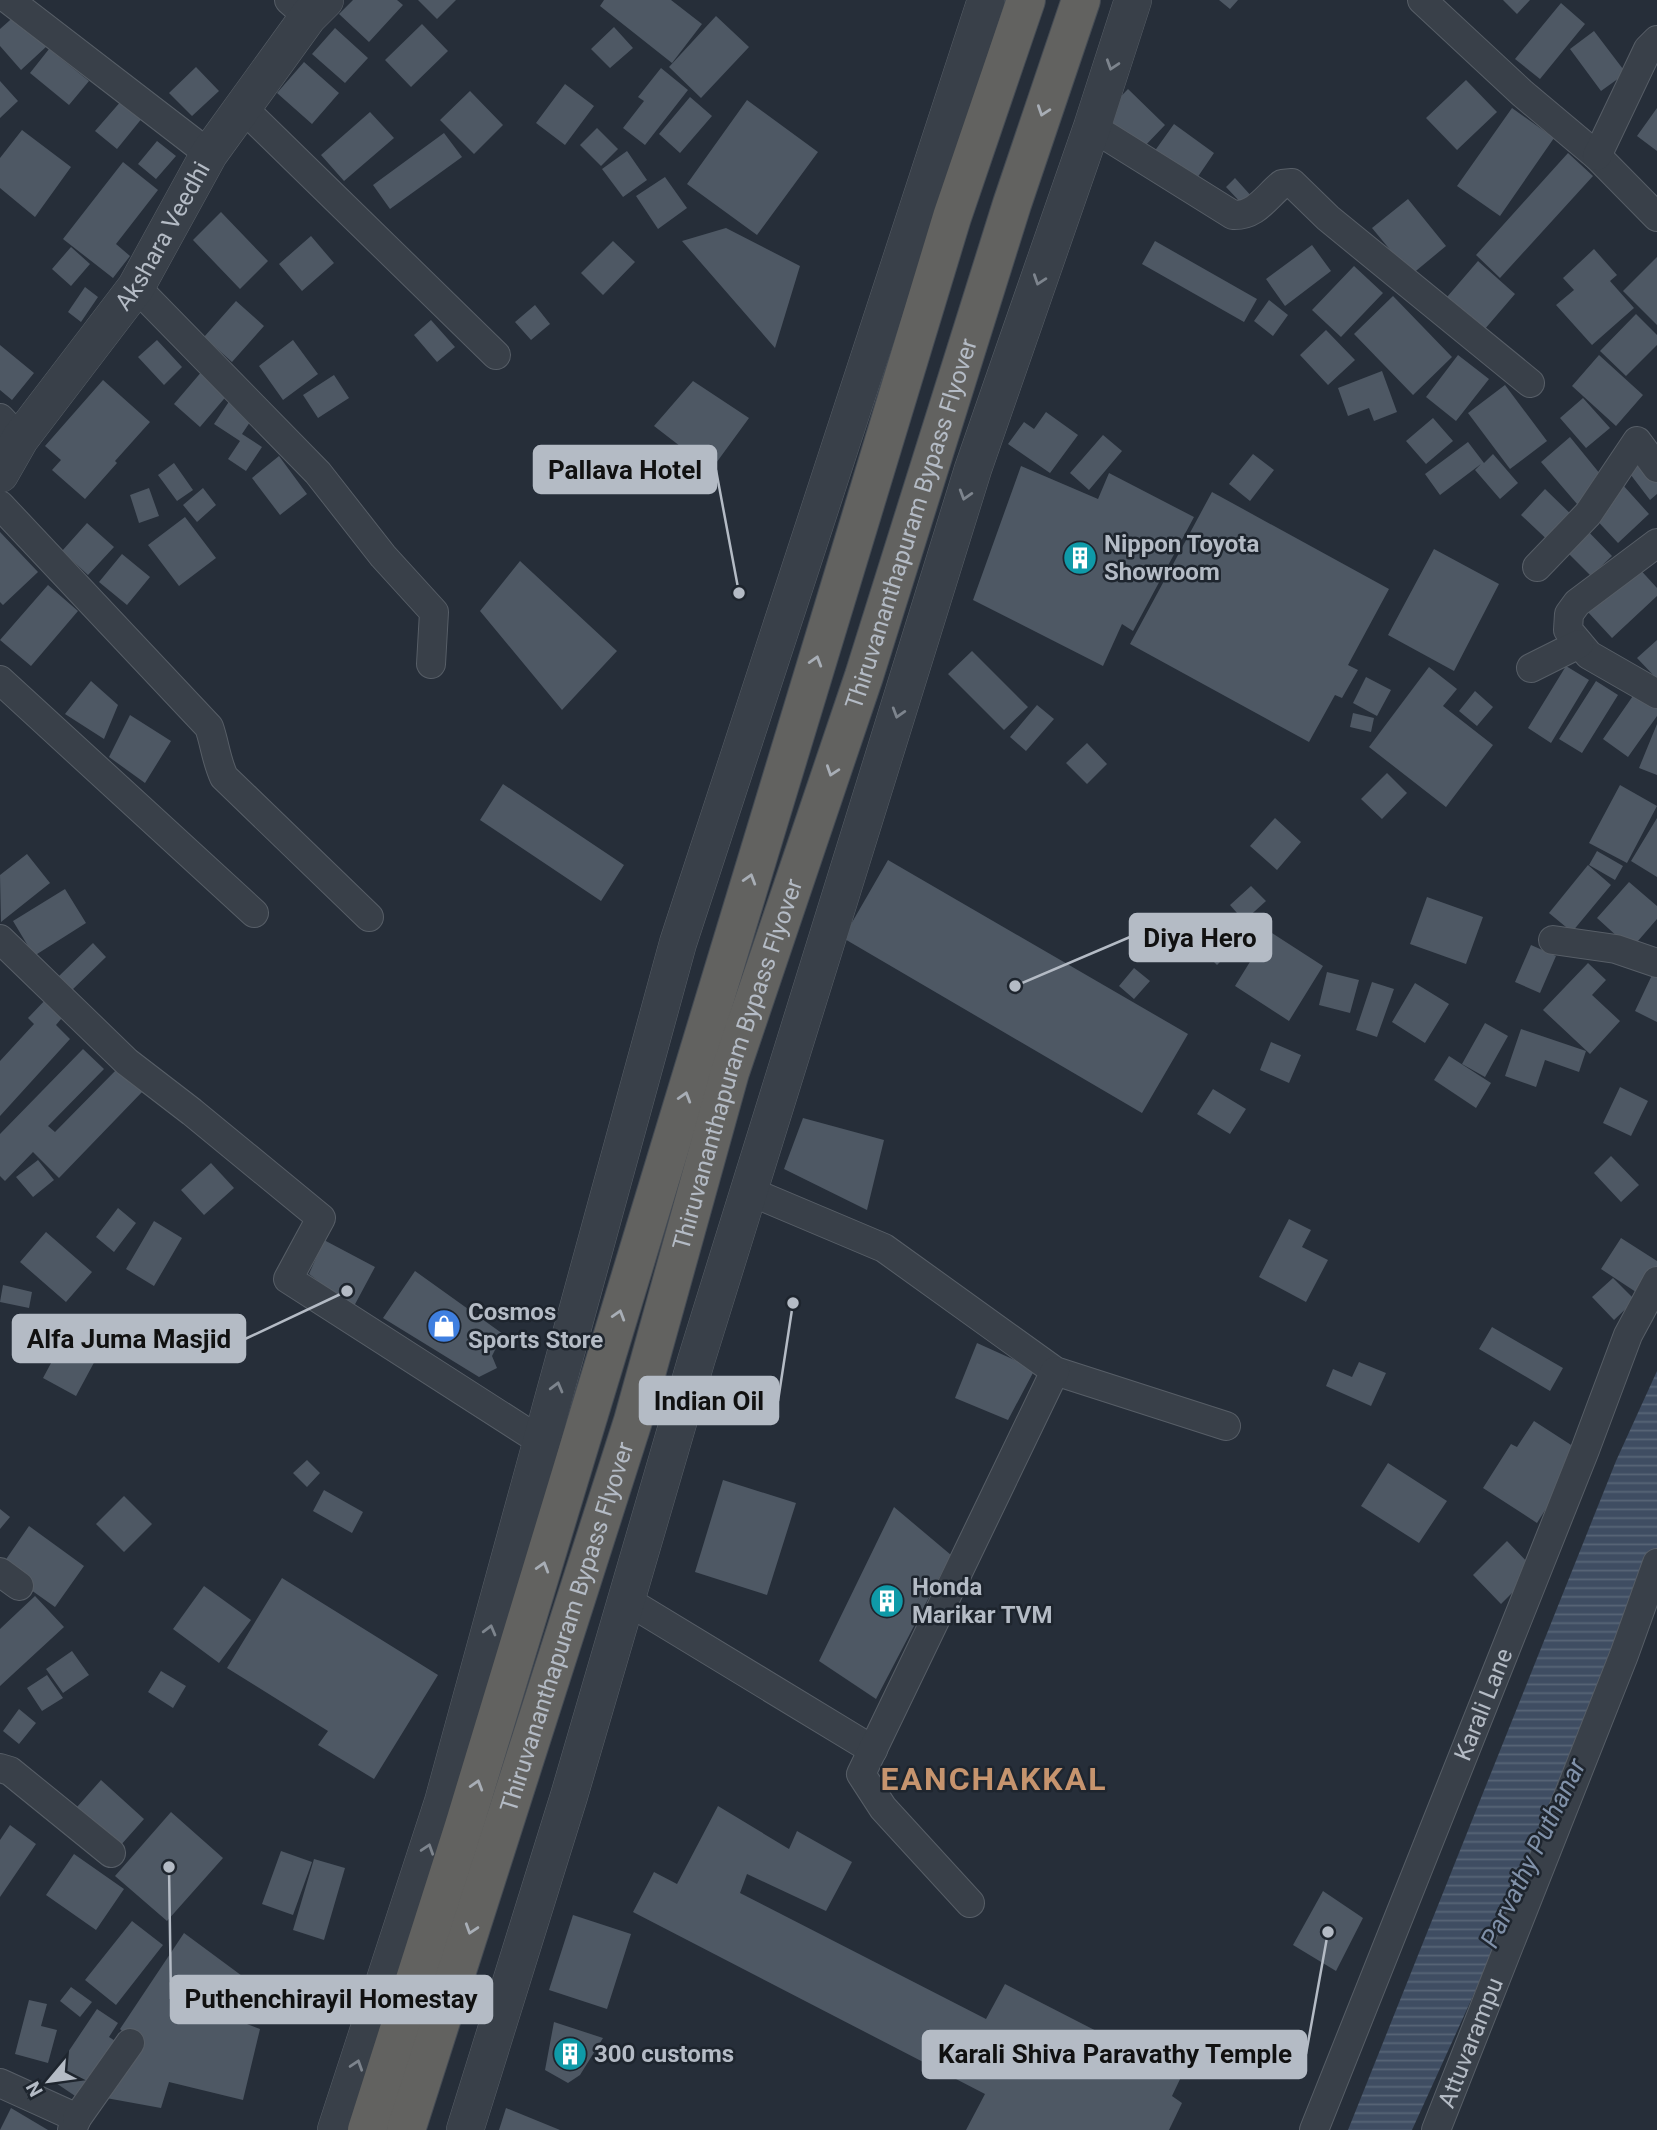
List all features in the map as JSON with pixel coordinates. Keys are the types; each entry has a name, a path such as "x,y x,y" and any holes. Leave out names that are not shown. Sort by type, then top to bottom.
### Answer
{"highway":[{"name":"Thiruvananthapuram Bypass Flyover","path":"367,2130 464,1826 952,217 1026,0"},
{"name":"Thiruvananthapuram Bypass Flyover","path":"406,2130 633,1421 730,1072 864,676 1012,204 1081,0"}],"street":[{"path":"9,0 209,154"},
{"path":"336,2130 443,1802 678,943 986,0"},
{"path":"465,2130 569,1796 696,1360 973,469 1093,127 1133,0"},
{"path":"1436,5 1522,93 1597,156 1657,217"},
{"name":"Akshara Veedhi","path":"0,474 10,428 136,287 209,154 243,108 307,6"},
{"path":"1597,156 1648,49 1657,40"},
{"path":"243,108 496,355"},
{"path":"1093,127 1233,215 1255,211 1282,184 1292,183 1328,218 1530,383"},
{"path":"136,287 318,473 383,556 434,612 431,664"},
{"path":"1537,567 1588,514 1637,441 1657,468"},
{"path":"0,505 209,727 216,761 224,777 369,917"},
{"path":"1657,543 1577,603 1569,614 1568,630 1589,655 1657,694"},
{"path":"1531,667 1579,644"},
{"path":"0,680 254,914"},
{"path":"0,939 127,1062 321,1218 288,1279 542,1442"},
{"path":"1553,940 1616,949 1657,962"},
{"path":"749,1191 884,1248 1055,1371 1226,1426"},
{"name":"Karali Lane","path":"1314,2130 1575,1476 1628,1335 1657,1281"},
{"path":"970,1903 883,1808 861,1774 1055,1371"},
{"name":"Attuvarampu","path":"1436,2130 1624,1655 1657,1563"},
{"path":"626,1600 873,1750"},
{"path":"0,1768 10,1771 111,1853"},
{"path":"0,2083 74,2124 131,2043"}],"water":[{"name":"Parvathy Puthanar","path":"1657,1371 1657,1579 1625,1662 1412,2130 1348,2130 1616,1461"}],"building":[{"path":"353,0 397,0 403,5 369,42 339,14"},
{"path":"418,0 456,0 437,19"},
{"path":"604,0 671,0 702,24 672,63 600,6"},
{"path":"1219,0 1238,0 1230,9"},
{"path":"1503,0 1530,0 1517,14"},
{"path":"1561,3 1585,24 1540,79 1515,59"},
{"path":"18,13 47,46 21,70 0,46 0,29"},
{"path":"716,16 749,47 701,98 669,67"},
{"path":"422,24 448,51 411,87 385,60"},
{"path":"614,27 633,48 610,68 591,49"},
{"path":"335,28 368,58 345,83 312,54"},
{"path":"1594,31 1626,73 1601,91 1570,49"},
{"path":"49,49 89,81 69,105 30,73"},
{"path":"304,62 339,93 312,124 277,93"},
{"path":"196,67 219,91 192,116 169,93"},
{"path":"661,68 688,90 645,145 623,128 644,101 638,97"},
{"path":"1466,80 1497,112 1457,150 1426,118"},
{"path":"0,81 18,101 0,118"},
{"path":"565,84 594,106 565,145 536,123"},
{"path":"1128,89 1165,125 1141,150 1104,114"},
{"path":"470,91 503,125 474,154 440,120"},
{"path":"690,97 712,116 680,153 659,134"},
{"path":"122,100 143,117 117,149 95,131"},
{"path":"747,100 818,152 757,235 687,184"},
{"path":"1512,108 1554,138 1500,216 1457,186"},
{"path":"1657,108 1657,151 1637,136"},
{"path":"370,112 394,138 344,181 321,155"},
{"path":"1174,124 1214,153 1195,181 1154,152"},
{"path":"597,128 618,149 601,166 580,145"},
{"path":"22,130 71,167 35,217 0,188 0,158"},
{"path":"444,133 462,157 390,209 373,185"},
{"path":"157,141 176,156 156,179 138,164"},
{"path":"627,151 647,180 623,197 602,169"},
{"path":"1568,153 1593,176 1500,278 1476,255"},
{"path":"123,162 158,190 116,244 130,256 113,278 63,239"},
{"path":"665,177 687,208 658,229 636,196"},
{"path":"1235,178 1253,198 1244,206 1226,187"},
{"path":"1408,199 1446,246 1411,275 1372,228"},
{"path":"221,212 268,261 240,289 193,240"},
{"path":"726,228 800,266 775,348 682,241"},
{"path":"311,236 334,263 302,291 279,264"},
{"path":"613,241 635,262 603,295 581,273"},
{"path":"1155,241 1257,299 1244,322 1142,264"},
{"path":"1312,245 1331,271 1285,306 1266,279"},
{"path":"71,247 90,264 71,286 52,269"},
{"path":"1594,249 1617,275 1610,281 1634,308 1592,345 1556,305 1574,290 1563,278"},
{"path":"1657,257 1657,325 1623,291"},
{"path":"1478,261 1515,294 1478,337 1441,304"},
{"path":"1354,266 1383,293 1341,337 1312,310"},
{"path":"85,287 98,297 81,322 68,312"},
{"path":"1393,296 1452,357 1413,395 1354,334"},
{"path":"1269,300 1288,315 1273,336 1254,321"},
{"path":"236,301 264,326 232,362 204,337"},
{"path":"535,305 550,324 531,340 515,322"},
{"path":"1636,314 1657,335 1657,345 1626,376 1600,351"},
{"path":"431,320 455,347 437,362 414,335"},
{"path":"1326,330 1355,360 1328,385 1300,355"},
{"path":"157,340 182,367 164,385 138,357"},
{"path":"293,340 318,374 283,400 259,366"},
{"path":"0,345 34,373 12,400 0,390"},
{"path":"1458,355 1489,379 1456,421 1426,397"},
{"path":"1599,355 1643,395 1616,426 1572,386"},
{"path":"203,370 229,393 200,427 174,404"},
{"path":"1382,371 1397,412 1374,421 1369,408 1348,416 1338,388"},
{"path":"334,375 349,398 318,418 303,395"},
{"path":"103,380 150,422 85,499 52,470 61,460 45,446"},
{"path":"693,381 749,418 711,470 654,426"},
{"path":"1505,385 1547,441 1510,469 1468,413"},
{"path":"232,397 256,413 242,434 262,447 246,471 228,459 240,441 214,424"},
{"path":"1583,398 1610,428 1586,448 1560,418"},
{"path":"1046,412 1078,435 1050,473 1008,444 1024,422 1034,429"},
{"path":"1433,418 1453,441 1426,464 1406,441"},
{"path":"1103,435 1122,451 1089,490 1070,473"},
{"path":"1570,437 1605,480 1577,504 1541,462"},
{"path":"1468,442 1484,463 1493,454 1518,483 1500,499 1475,470 1481,464 1440,495 1425,474"},
{"path":"1642,452 1657,471 1657,494 1650,500 1624,466"},
{"path":"1253,454 1274,470 1250,501 1229,484"},
{"path":"279,456 307,494 280,515 252,478"},
{"path":"174,463 193,490 177,501 158,475"},
{"name":"Nippon Toyota Showroom","path":"1021,466 1098,499 1109,473 1194,517 1133,631 1122,624 1103,666 973,600"},
{"path":"1622,484 1649,514 1618,543 1591,514"},
{"path":"149,488 159,516 139,523 130,495"},
{"path":"203,488 216,505 197,522 183,505"},
{"path":"1545,489 1578,521 1555,547 1521,515"},
{"path":"1212,492 1389,589 1348,665 1358,670 1342,698 1335,695 1309,742 1130,644"},
{"path":"185,517 216,558 179,586 148,545"},
{"path":"87,523 114,547 88,575 62,551"},
{"path":"1582,525 1612,556 1591,576 1561,546"},
{"path":"0,532 38,572 3,605 0,602"},
{"path":"1434,549 1499,584 1454,671 1388,635"},
{"path":"122,554 150,577 127,605 99,582"},
{"path":"520,561 617,651 562,710 480,611"},
{"path":"1636,565 1657,588 1657,596 1612,638 1587,611"},
{"path":"48,585 78,611 31,666 0,640"},
{"path":"1657,640 1657,679 1637,658"},
{"path":"972,651 1028,707 1004,730 948,674"},
{"path":"1566,666 1589,680 1551,743 1528,728"},
{"path":"1429,667 1457,689 1443,706 1493,745 1446,807 1369,747"},
{"path":"1366,677 1391,690 1377,716 1353,703"},
{"path":"91,681 118,705 104,739 65,714"},
{"path":"1596,681 1618,695 1582,753 1559,739"},
{"path":"1475,691 1493,707 1477,726 1459,711"},
{"path":"1635,693 1657,709 1657,716 1628,757 1603,739"},
{"path":"1037,705 1054,719 1026,751 1010,737"},
{"path":"1353,713 1374,718 1371,732 1350,727"},
{"path":"130,715 171,741 145,783 109,757"},
{"path":"1657,724 1657,775 1639,768"},
{"path":"1087,743 1107,764 1087,784 1066,763"},
{"path":"1387,773 1407,793 1382,819 1361,799"},
{"path":"503,784 624,865 601,901 480,820"},
{"path":"1620,785 1657,806 1627,863 1589,843"},
{"path":"1275,818 1301,842 1277,870 1250,846"},
{"path":"1657,818 1657,877 1631,861"},
{"path":"1597,851 1623,866 1615,880 1589,865"},
{"path":"27,854 50,883 1,922 0,875"},
{"path":"888,860 1188,1034 1142,1113 843,938"},
{"path":"1588,865 1611,885 1572,932 1549,913"},
{"path":"1629,882 1657,906 1657,919 1631,949 1597,918"},
{"path":"1251,886 1266,901 1244,921 1230,905"},
{"path":"65,889 86,923 34,956 13,921"},
{"path":"1427,897 1483,917 1466,964 1410,944"},
{"path":"1220,925 1238,944 1217,965 1198,946"},
{"path":"1269,931 1323,966 1289,1021 1235,986"},
{"path":"93,943 106,957 71,991 58,977"},
{"path":"1531,945 1556,956 1540,993 1515,982"},
{"path":"1588,963 1606,980 1592,995 1620,1021 1590,1054 1543,1010"},
{"path":"1134,968 1150,981 1134,999 1119,986"},
{"path":"1327,972 1359,980 1350,1013 1319,1005"},
{"path":"1653,973 1657,975 1657,1022 1635,1011"},
{"path":"1372,982 1394,989 1377,1037 1356,1030"},
{"path":"1415,983 1449,1004 1425,1043 1392,1022"},
{"path":"48,997 66,1013 56,1025 70,1039 0,1116 0,1061 34,1024 28,1018"},
{"path":"1485,1023 1508,1036 1485,1077 1462,1064"},
{"path":"1521,1029 1586,1051 1579,1072 1545,1060 1536,1087 1505,1076"},
{"path":"1271,1042 1301,1055 1289,1083 1260,1070"},
{"path":"83,1049 104,1069 48,1126 55,1132 120,1066 144,1090 59,1178 33,1152 5,1181 0,1176 0,1134"},
{"path":"1449,1056 1491,1083 1476,1108 1434,1080"},
{"path":"1620,1087 1648,1101 1631,1136 1603,1123"},
{"path":"1213,1089 1246,1109 1230,1134 1197,1114"},
{"path":"803,1118 884,1140 867,1210 784,1169"},
{"path":"1611,1156 1639,1185 1621,1202 1594,1173"},
{"path":"38,1160 54,1180 33,1197 16,1177"},
{"path":"211,1163 234,1188 204,1215 181,1190"},
{"path":"118,1208 136,1223 114,1252 96,1237"},
{"path":"1289,1219 1311,1230 1302,1247 1328,1260 1306,1302 1259,1277"},
{"path":"154,1221 182,1238 154,1286 126,1269"},
{"path":"46,1232 92,1272 66,1302 20,1262"},
{"path":"1621,1238 1657,1261 1657,1273 1642,1296 1601,1269"},
{"path":"324,1240 375,1267 353,1308 309,1274"},
{"name":"Cosmos Sports Store","path":"415,1271 503,1334 492,1356 497,1368 479,1377 383,1318"},
{"path":"1613,1278 1635,1300 1614,1320 1592,1297"},
{"path":"3,1285 32,1292 29,1308 0,1302"},
{"path":"1492,1327 1563,1368 1550,1391 1479,1349"},
{"path":"64,1339 97,1357 76,1396 43,1378"},
{"path":"977,1343 1035,1369 1008,1420 955,1398"},
{"path":"1359,1362 1386,1373 1371,1406 1326,1386 1333,1369 1352,1377"},
{"path":"1534,1421 1582,1452 1537,1523 1483,1488 1511,1444 1517,1447"},
{"path":"307,1460 320,1473 307,1487 293,1473"},
{"path":"1388,1463 1447,1501 1419,1543 1361,1506"},
{"path":"723,1480 796,1503 767,1595 695,1572"},
{"path":"324,1490 363,1512 352,1533 313,1511"},
{"path":"124,1496 152,1524 124,1552 96,1524"},
{"name":"Honda Marikar TVM","path":"894,1507 951,1555 876,1699 819,1661"},
{"path":"0,1509 10,1517 0,1529"},
{"path":"29,1526 84,1566 55,1607 0,1568"},
{"path":"1507,1541 1535,1570 1501,1604 1473,1575"},
{"path":"282,1578 438,1675 374,1779 318,1745 328,1731 227,1668"},
{"path":"204,1586 251,1620 219,1663 173,1629"},
{"path":"35,1596 64,1627 0,1686 0,1629"},
{"path":"72,1651 89,1675 63,1693 46,1669"},
{"path":"161,1671 186,1686 173,1708 148,1692"},
{"path":"47,1675 63,1698 42,1711 27,1688"},
{"path":"19,1709 36,1723 19,1744 3,1731"},
{"path":"101,1780 144,1819 120,1846 77,1807"},
{"path":"718,1806 789,1849 797,1831 852,1862 826,1911 747,1874 740,1893 986,2019 1005,1984 1182,2075 1172,2096 1182,2103 1169,2130 966,2130 985,2094 633,1912 654,1872 677,1884"},
{"path":"171,1812 223,1858 167,1921 115,1876"},
{"path":"10,1825 36,1844 0,1897 0,1840"},
{"path":"281,1851 312,1862 293,1915 262,1904"},
{"path":"74,1854 124,1889 96,1930 46,1895"},
{"path":"314,1859 345,1868 324,1940 293,1930"},
{"path":"1323,1891 1363,1918 1336,1971 1293,1945"},
{"path":"573,1915 631,1934 607,2009 549,1990"},
{"path":"132,1921 163,1945 116,2005 85,1980"},
{"path":"184,1933 257,1987 234,2019 260,2029 243,2100 169,2082 161,2108 95,2096 133,2042 120,2029"},
{"path":"71,1987 92,2002 80,2017 60,2001"},
{"path":"29,2000 47,2004 41,2026 57,2030 48,2063 15,2054"},
{"path":"97,2009 118,2023 109,2037 125,2047 87,2104 50,2079"},
{"name":"300 customs","path":"554,2022 603,2038 580,2075 568,2083 545,2070"},
{"path":"11,2108 48,2130 0,2130"},
{"path":"506,2108 560,2130 499,2130"}],"place":[{"name":"Nippon Toyota Showroom","path":"1080,558"},
{"name":"Pallava Hotel","path":"739,593"},
{"name":"Diya Hero","path":"1015,986"},
{"name":"Alfa Juma Masjid","path":"347,1291"},
{"name":"Indian Oil","path":"793,1303"},
{"name":"Cosmos Sports Store","path":"444,1326"},
{"name":"Honda Marikar TVM","path":"887,1601"},
{"name":"Puthenchirayil Homestay","path":"169,1867"},
{"name":"Karali Shiva Paravathy Temple","path":"1328,1932"},
{"name":"300 customs","path":"570,2054"}],"district":[{"name":"EANCHAKKAL","path":"994,1779"}]}
